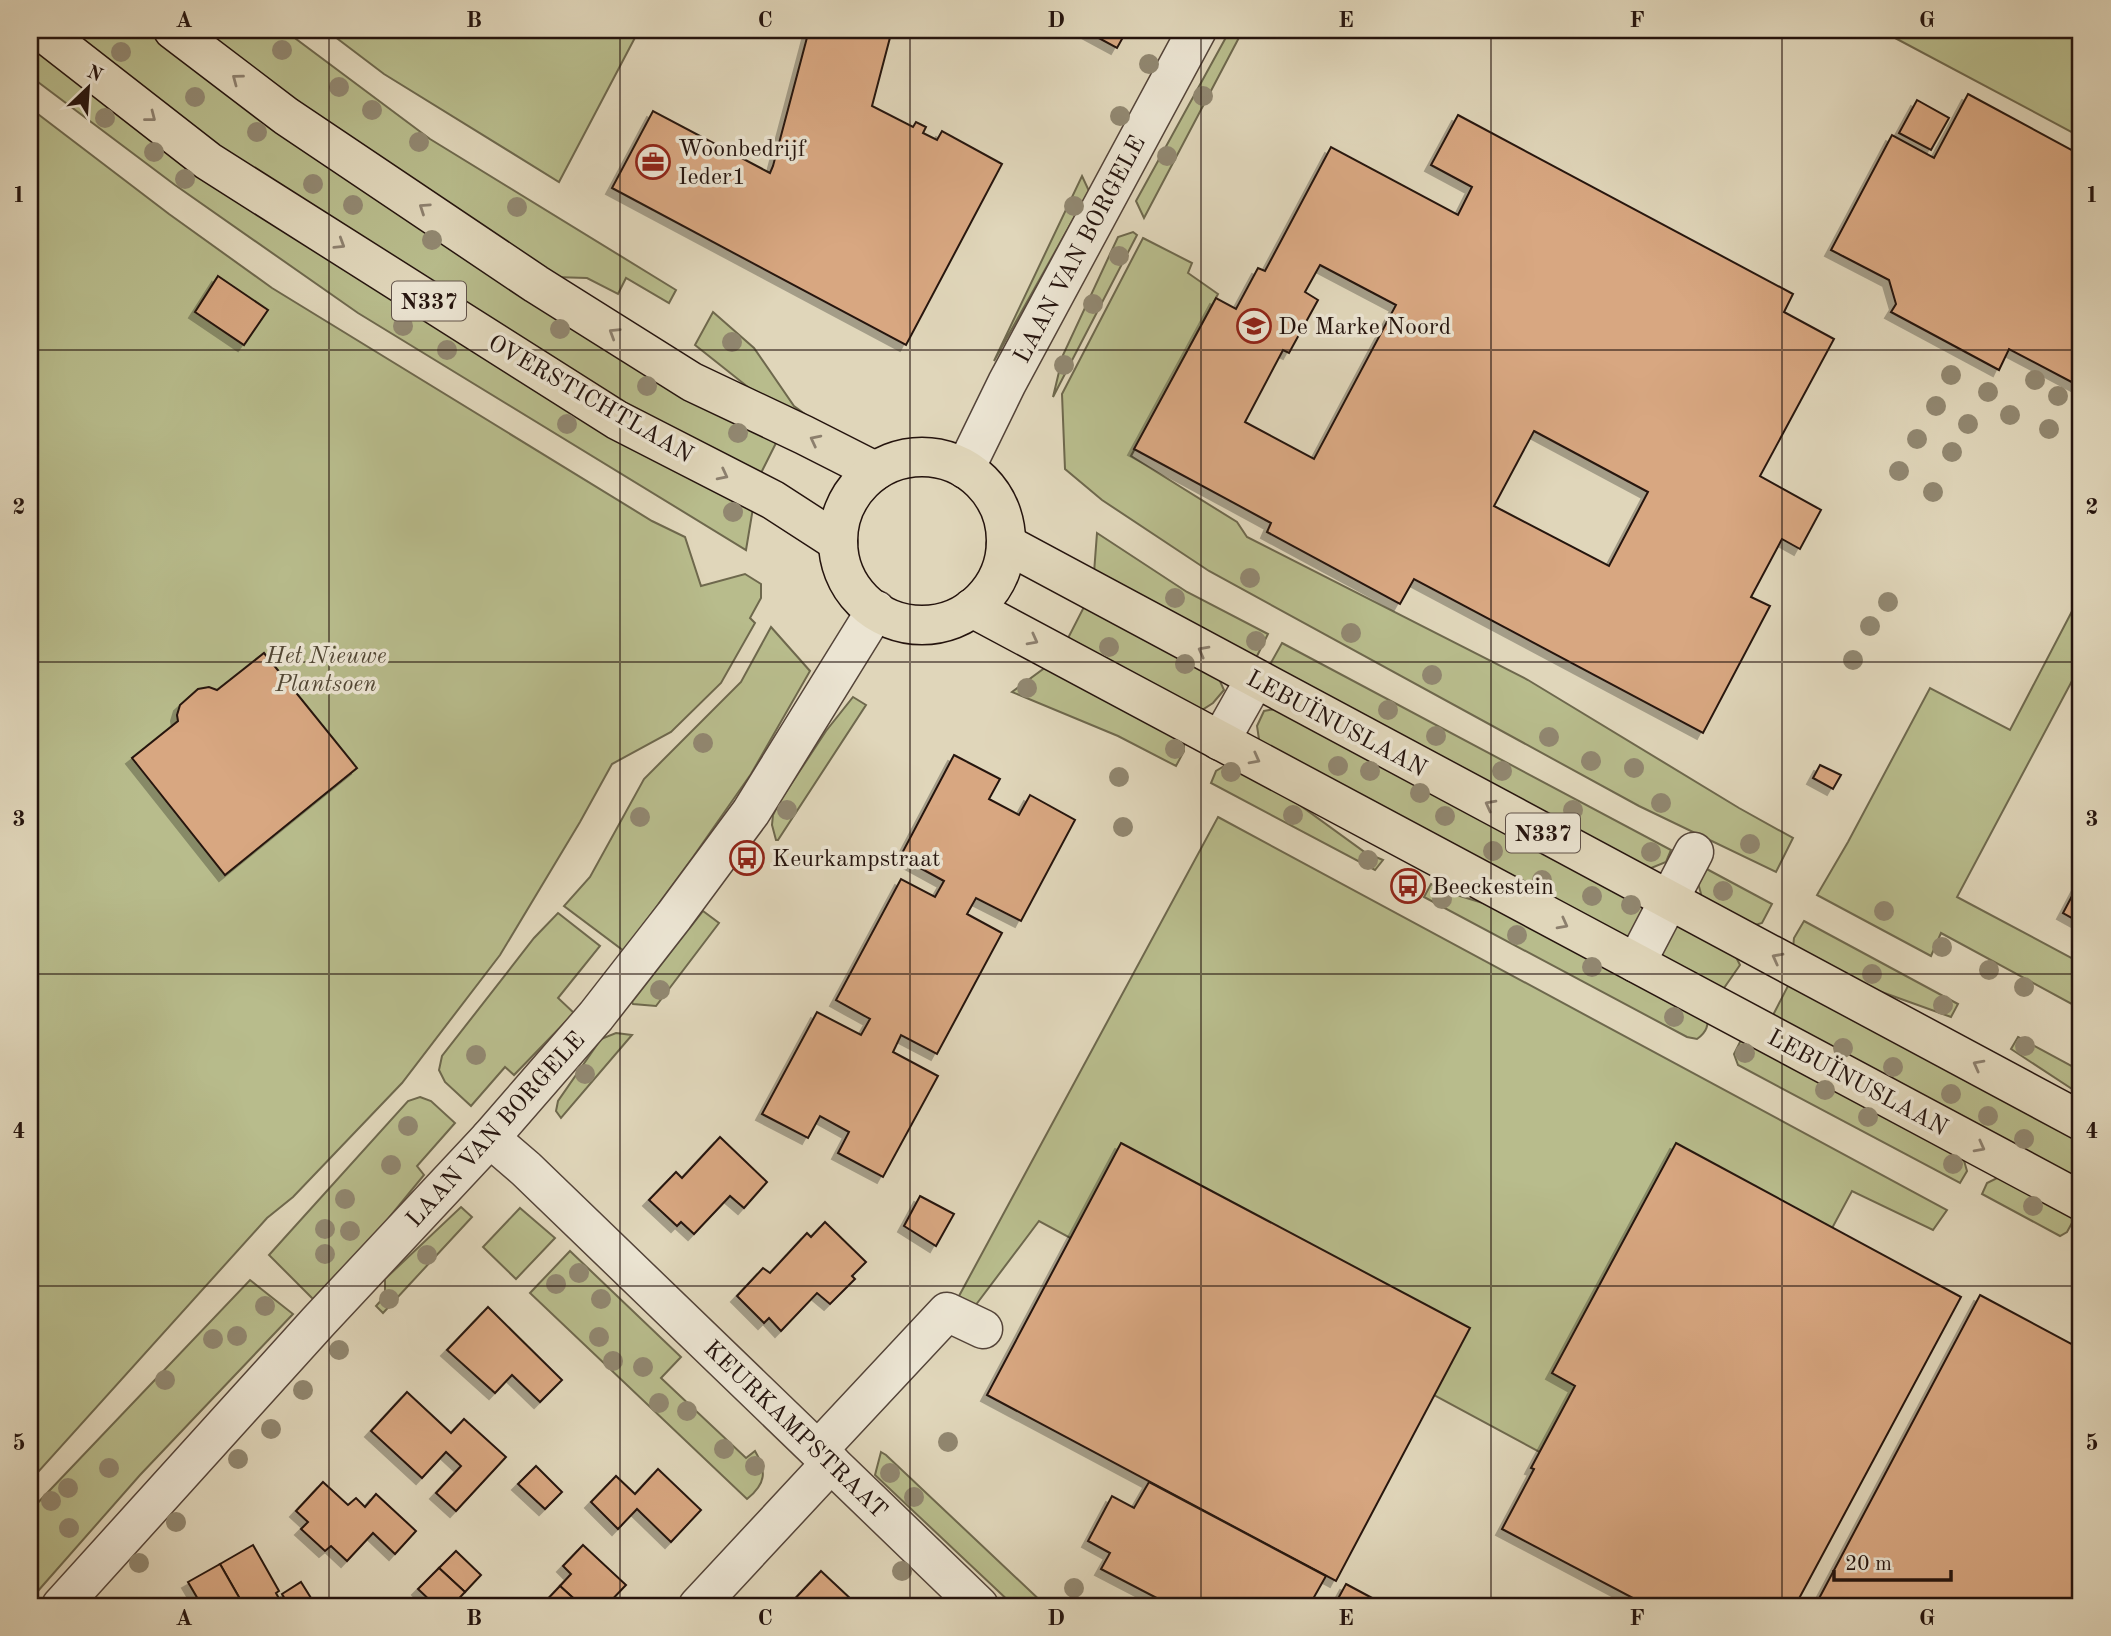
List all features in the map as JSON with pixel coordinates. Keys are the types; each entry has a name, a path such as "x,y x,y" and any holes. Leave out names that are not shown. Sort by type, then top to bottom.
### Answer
{"main road":[{"name":"OVERSTICHTLAAN","path":"40,30 208,161 617,420 781,505 838,542"},
{"path":"173,30 286,116 559,298 692,382 875,471"},
{"path":"920,458 948,461 965,469 991,493 1005,526 1004,559 993,586 972,608 958,617 925,625 891,618 860,597 849,580 841,562 838,542 840,525 852,495 875,471 892,463 920,458"},
{"name":"LEBUÏNUSLAAN","path":"1006,544 2081,1121"},
{"name":"LEBUÏNUSLAAN","path":"972,608 2081,1201"}],"street":[{"name":"LAAN VAN BORGELE","path":"965,469 1007,383 1197,30"},
{"name":"LAAN VAN BORGELE","path":"61,1606 318,1322 490,1138 596,1016 751,812 876,610"},
{"path":"1220,741 1255,679"},
{"path":"1636,963 1694,852"},
{"name":"KEURKAMPSTRAAT","path":"490,1138 526,1169 979,1606"},
{"path":"698,1606 947,1312 983,1329"}],"green space":[{"path":"59,30 149,30 289,132 779,437 759,477 565,372 337,232"},
{"path":"196,30 284,30 430,139 676,290 669,303 626,278 618,294 587,278 554,277 358,149"},
{"path":"326,30 639,30 559,182 384,74"},
{"path":"1230,30 1243,30 1144,218 1136,201"},
{"path":"1880,30 2081,30 2081,137"},
{"path":"30,40 755,496 746,550 358,313 175,185 30,76"},
{"name":"Het Nieuwe Plantsoen","path":"30,108 272,288 652,521 685,537 701,586 745,574 761,584 761,598 750,618 755,623 721,683 671,732 612,764 500,955 402,1083 293,1197 267,1218 30,1481"},
{"path":"1082,176 1089,191 994,361"},
{"path":"1133,232 1137,235 1053,397 1063,355 1118,237"},
{"path":"1143,238 1192,263 1188,273 1218,294 1131,456 1237,522 1247,537 1528,680 1793,838 1776,872 1639,806 1209,571 1102,500 1065,469 1062,394"},
{"path":"713,312 754,348 794,406 805,414 800,419 763,399 695,345"},
{"path":"1097,533 1187,592 1268,634 1254,662 1094,573"},
{"path":"2081,594 2081,664 1957,897 2081,963 2081,1009 1941,933 1931,956 1817,895 1930,688 2010,730"},
{"path":"1087,601 1215,670 1224,690 1213,703 1202,710 1066,642"},
{"path":"771,627 810,671 751,774 624,951 564,906 590,877 644,779 741,682"},
{"path":"1282,643 1671,850 1666,862 1649,871 1268,668"},
{"path":"1050,664 1184,742 1184,751 1176,766 1118,736 1012,692"},
{"path":"853,697 866,705 776,840 772,825 773,815 780,801 826,731"},
{"path":"1287,707 1653,905 1623,943 1260,746 1257,726 1264,711"},
{"path":"1226,765 1257,774 1366,853 1383,860 1375,870 1211,783 1216,771"},
{"path":"1218,817 1947,1210 1933,1230 1852,1191 1673,1524 1345,1347 1328,1377 1039,1221 975,1306 959,1296"},
{"path":"1703,867 1772,904 1762,923 1752,926 1699,898 1701,894 1697,879"},
{"path":"1431,884 1447,892 1529,917 1707,1013 1705,1031 1697,1039 1687,1037 1424,897"},
{"path":"703,911 719,923 656,1006 633,1004 632,1002"},
{"path":"558,913 600,946 558,998 574,1013 514,1075 505,1067 471,1106 445,1082 439,1070 442,1056 534,938"},
{"path":"1674,917 1732,949 1740,965 1724,988 1713,988 1663,962 1660,948"},
{"path":"1804,921 1958,1004 1951,1017 1865,986 1793,948 1794,938"},
{"path":"1791,980 2081,1134 2081,1179 2073,1182 1771,1019"},
{"path":"616,1033 632,1035 561,1118 556,1111 558,1101 601,1039"},
{"path":"2018,1037 2081,1071 2081,1103 2072,1099 2072,1089 2011,1049"},
{"path":"1741,1040 1963,1157 1967,1171 1960,1183 1738,1065 1734,1054"},
{"path":"420,1097 431,1101 455,1123 417,1166 424,1175 383,1225 313,1299 269,1255 408,1101"},
{"path":"1999,1177 2078,1212 2067,1232 2060,1236 1982,1194 1987,1183"},
{"path":"461,1207 472,1217 383,1313 376,1306 385,1296 385,1279"},
{"path":"520,1208 555,1238 516,1279 483,1247"},
{"path":"570,1251 681,1357 661,1378 746,1458 755,1451 763,1477 758,1488 747,1499 530,1293"},
{"path":"250,1280 293,1314 140,1475 30,1600 30,1511"},
{"path":"881,1452 1046,1606 1014,1606 875,1475"}],"building":[{"path":"809,30 892,30 872,106 913,127 916,122 926,127 923,133 937,140 942,131 1002,164 906,345 612,188 653,111 770,173"},
{"path":"1084,30 1127,30 1117,48"},
{"path":"1968,94 2081,155 2081,387 2009,349 1999,370 1891,312 1896,304 1889,280 1831,250 1892,135 1934,158"},
{"path":"1917,100 1949,118 1931,150 1899,133"},
{"path":"1458,115 1793,294 1784,312 1834,339 1760,476 1821,510 1800,549 1782,539 1751,597 1770,606 1703,733 1414,579 1400,604 1267,532 1271,523 1134,449 1216,298 1236,309 1258,268 1265,271 1331,147 1458,215 1472,187 1431,165","holes":["1320,265 1396,305 1314,459 1245,422 1283,350 1289,353 1318,300 1305,292","1534,431 1648,492 1609,566 1494,506"]},
{"path":"218,276 268,310 244,345 195,312"},
{"path":"264,653 357,768 225,875 132,758 178,721 180,705 198,689 209,687 217,690"},
{"path":"954,755 1000,779 989,799 1019,815 1030,795 1075,820 1021,921 976,898 967,914 1002,933 937,1054 901,1035 893,1052 938,1076 883,1177 838,1153 849,1132 820,1116 808,1138 762,1114 817,1012 861,1035 870,1019 836,1000 901,879 935,897 944,881 900,857"},
{"path":"1820,765 1841,775 1833,789 1813,778"},
{"path":"2081,879 2081,923 2063,913"},
{"path":"720,1137 767,1182 744,1208 730,1196 694,1234 681,1222 677,1226 649,1200 676,1172 682,1178"},
{"path":"1121,1143 1470,1328 1336,1581 987,1395"},
{"path":"1676,1143 1961,1297 1795,1606 1648,1606 1502,1529 1575,1386 1552,1373"},
{"path":"920,1196 954,1214 936,1246 904,1226"},
{"path":"825,1222 866,1262 852,1276 855,1279 830,1304 817,1293 781,1331 769,1318 764,1323 737,1296 763,1268 770,1273 807,1233 811,1237"},
{"path":"1980,1295 2081,1349 2081,1606 1815,1606"},
{"path":"488,1307 562,1380 540,1402 512,1375 495,1393 447,1350"},
{"path":"407,1392 451,1433 464,1419 506,1457 456,1511 436,1493 461,1466 446,1452 422,1478 371,1431"},
{"path":"536,1466 562,1492 545,1509 518,1484"},
{"path":"658,1469 701,1510 671,1542 637,1509 618,1529 591,1502 616,1476 635,1494"},
{"path":"323,1482 348,1505 356,1498 365,1507 376,1494 416,1531 395,1554 373,1533 347,1561 331,1546 325,1551 301,1529 308,1522 296,1511"},
{"path":"1149,1482 1326,1576 1309,1606 1172,1606 1101,1569 1110,1553 1088,1541 1112,1496 1134,1508"},
{"path":"253,1545 279,1591 276,1593 283,1606 244,1606 220,1564"},
{"path":"583,1545 626,1585 606,1606 582,1606 560,1586 571,1574 563,1566"},
{"path":"456,1551 481,1575 465,1592 439,1568"},
{"path":"220,1564 244,1606 202,1606 188,1582"},
{"path":"439,1568 465,1592 452,1606 436,1606 418,1589"},
{"path":"821,1571 853,1601 847,1606 788,1606"},
{"path":"301,1582 316,1606 289,1606 282,1594"},
{"path":"1346,1584 1387,1606 1334,1606"},
{"path":"560,1586 582,1606 541,1606"}],"place":[{"name":"Woonbedrijf Ieder1","path":"653,162"},
{"name":"De Marke Noord","path":"1254,326"},
{"name":"Keurkampstraat","path":"747,858"},
{"name":"Beeckestein","path":"1408,886"}]}
